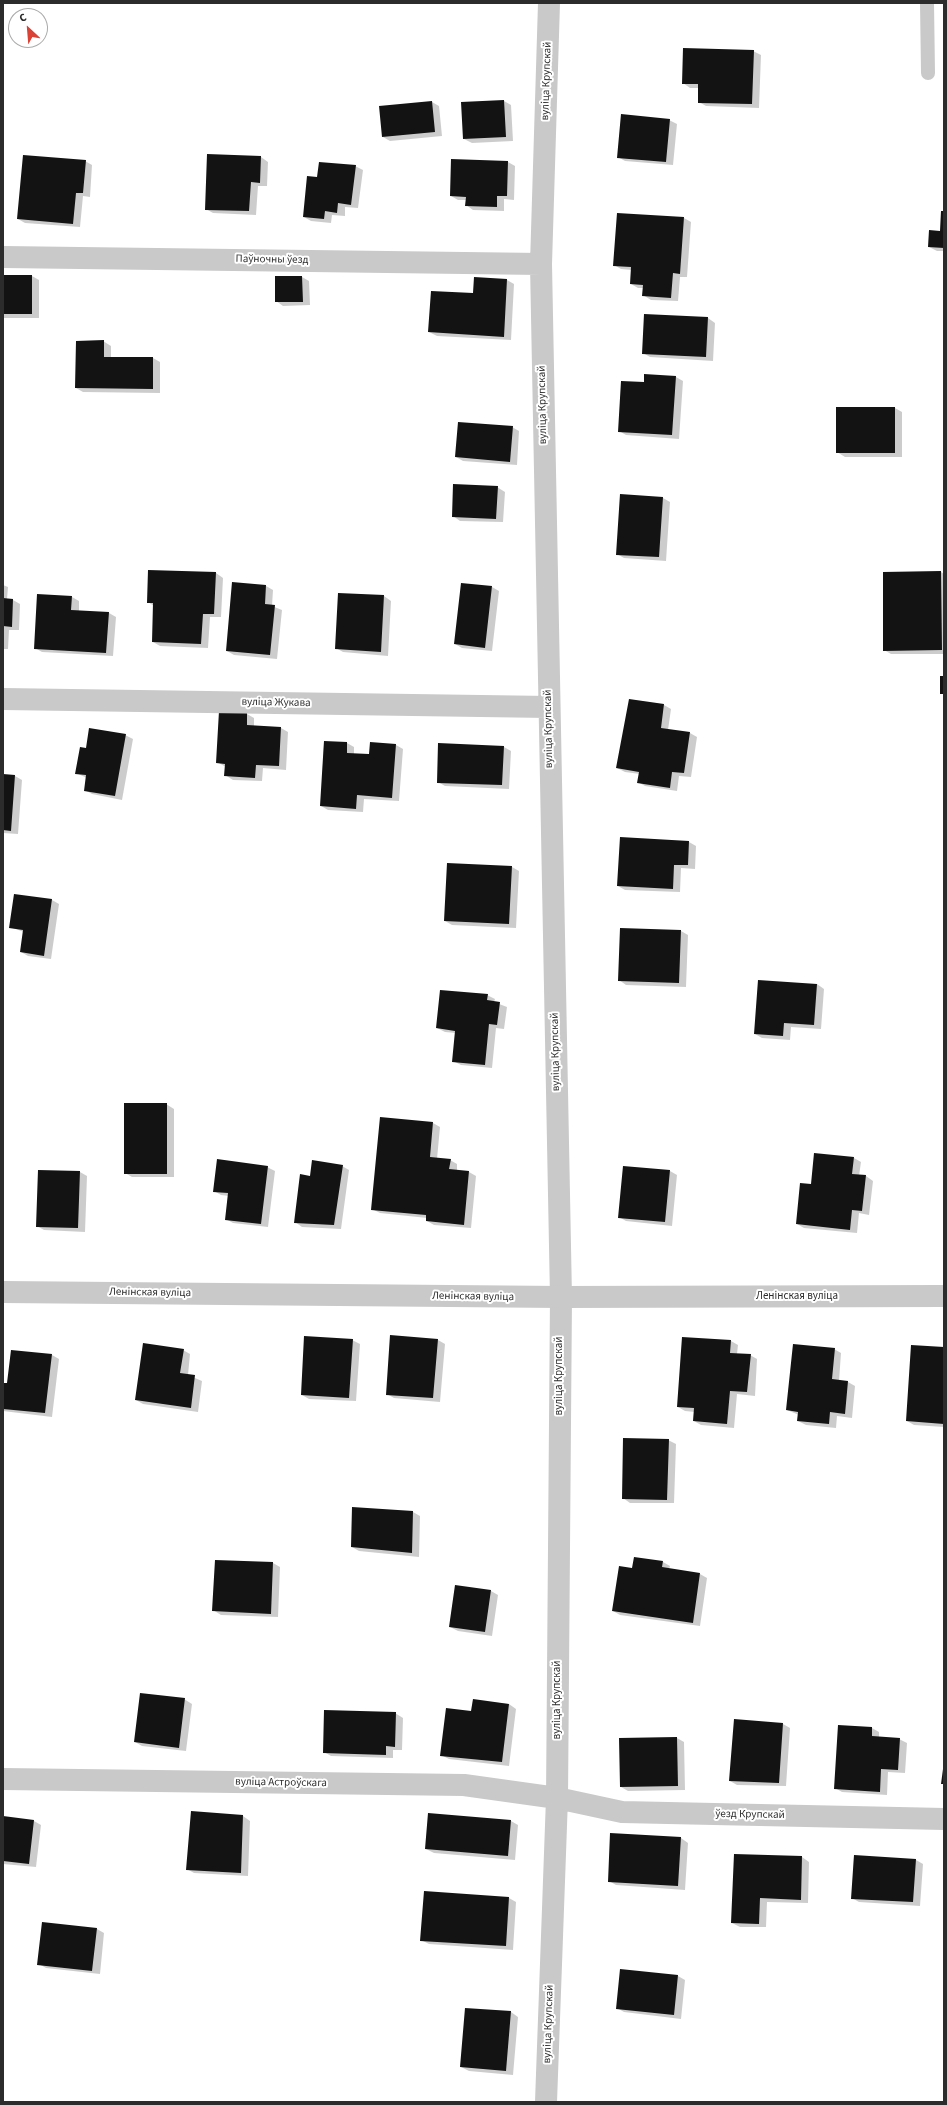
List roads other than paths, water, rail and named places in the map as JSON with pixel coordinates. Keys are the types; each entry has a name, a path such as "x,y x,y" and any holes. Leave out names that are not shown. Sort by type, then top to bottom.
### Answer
{"street":[{"name":"вуліца Крупскай","path":"546,2102 557,1798 561,1297 541,264 549,3"},
{"name":"Паўночны ўезд","path":"3,257 541,264"},
{"name":"вуліца Жукава","path":"3,699 549,707"},
{"name":"Ленінская вуліца","path":"3,1292 561,1297 944,1296"},
{"name":"вуліца Астроўскага","path":"3,1779 464,1785 557,1798"},
{"name":"ўезд Крупскай","path":"557,1798 622,1812 944,1819"}],"lane":[{"path":"927,3 928,73"}]}
